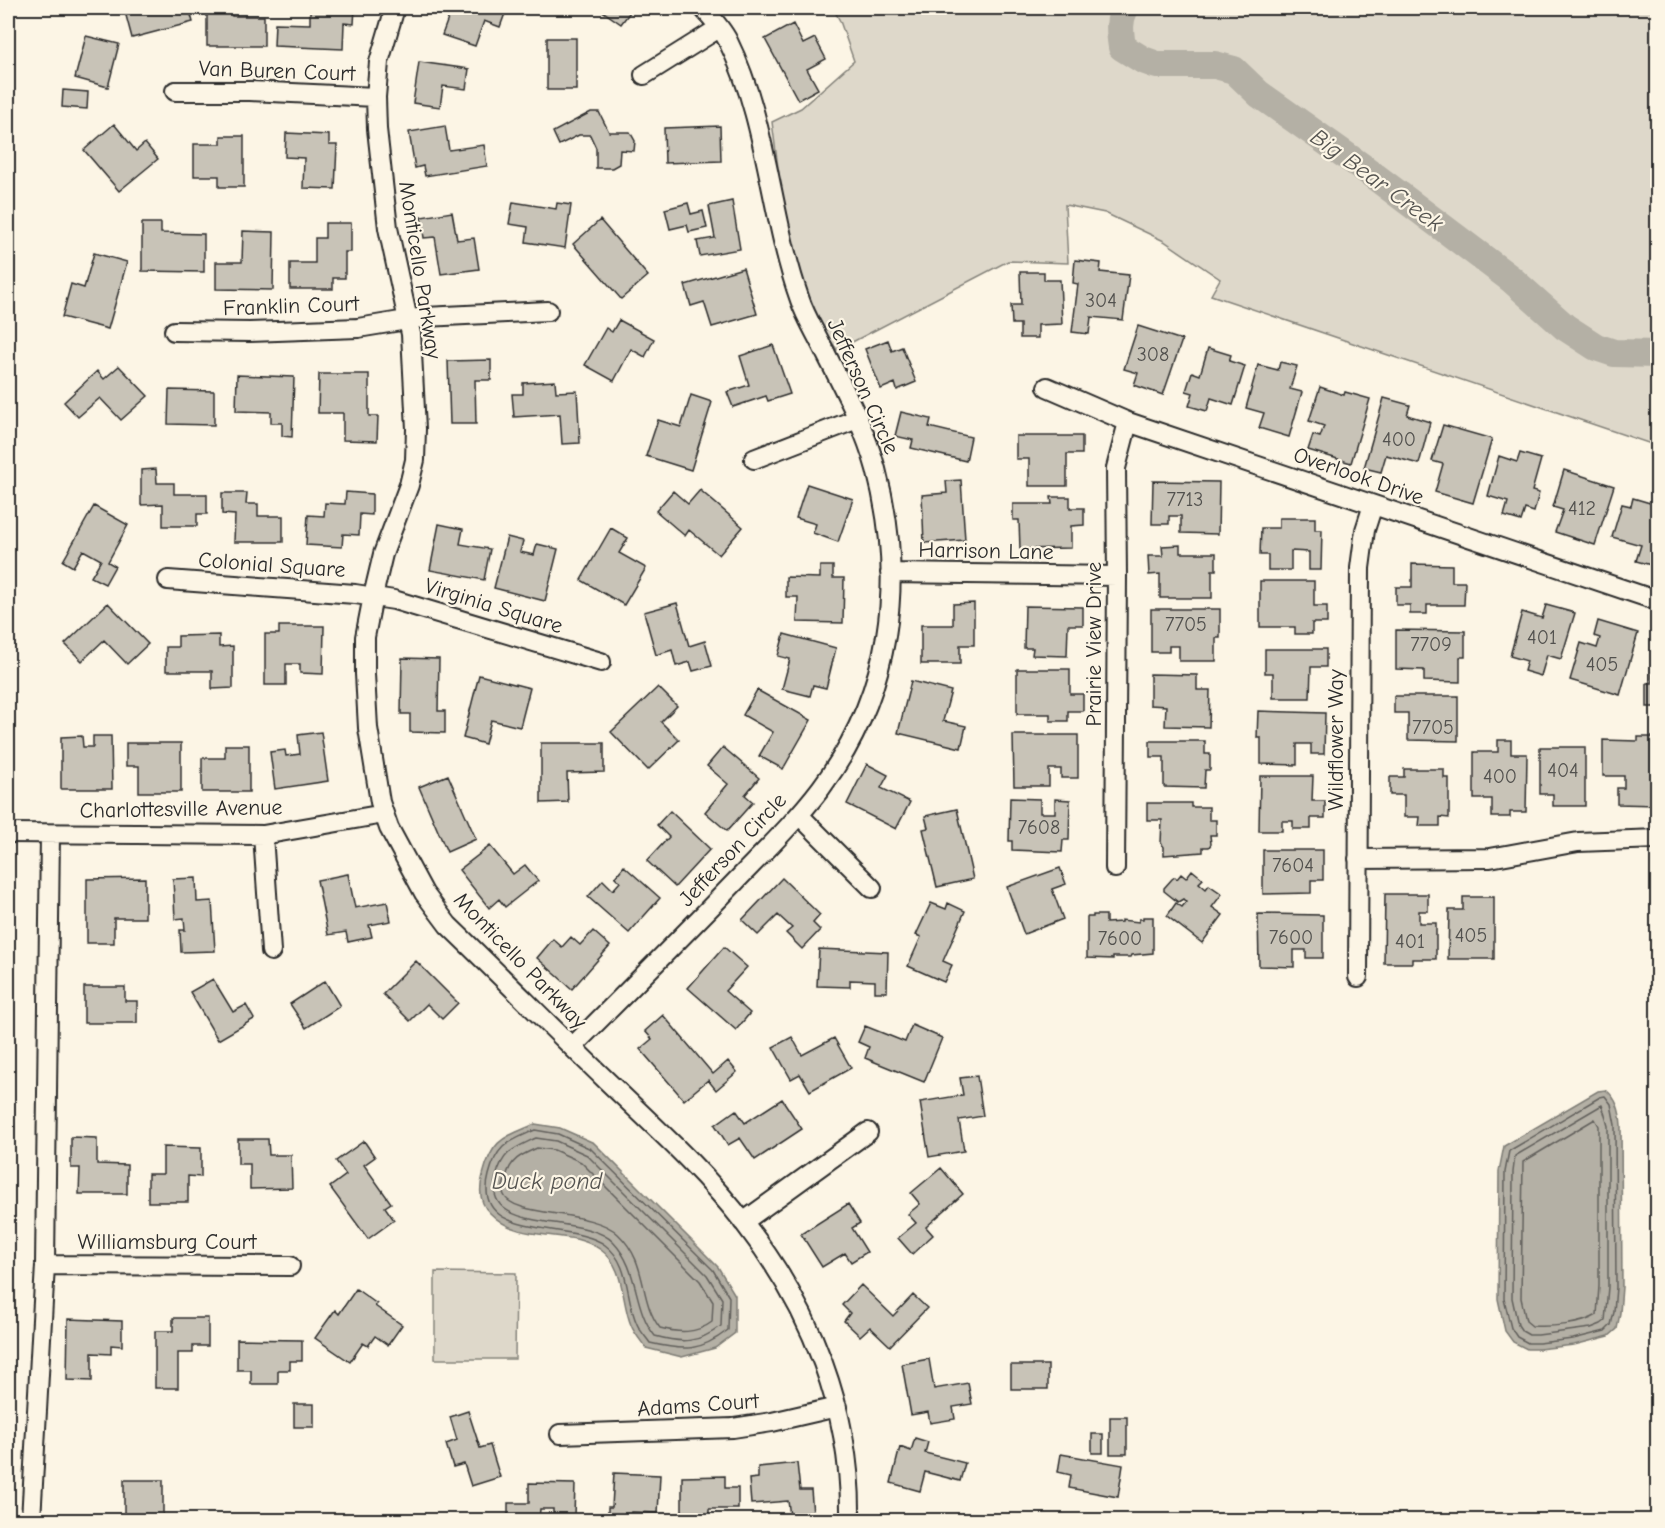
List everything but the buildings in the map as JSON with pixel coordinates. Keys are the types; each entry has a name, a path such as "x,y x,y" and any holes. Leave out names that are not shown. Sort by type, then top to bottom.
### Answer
{"street":[{"name":"Monticello Parkway","path":"395,8 379,62 376,98 377,129 388,228 411,334 416,429 415,460 409,485 383,554 365,637 368,728 380,802 389,828 424,893 448,925 683,1155 743,1222 766,1253 796,1302 819,1352 837,1407 846,1446 850,1521"},
{"name":"Jefferson Circle","path":"572,1047 686,933 799,815 822,787 860,722 873,691 890,620 890,573 885,510 875,467 858,419 800,302 782,236 759,131 742,75 727,39 703,8"},
{"path":"644,75 719,28"},
{"name":"Van Buren Court","path":"175,91 250,91 376,98"},
{"name":"Franklin Court","path":"174,331 250,332 358,328 425,316 548,311"},
{"name":"Overlook Drive","path":"1047,387 1128,423 1658,601"},
{"path":"754,459 858,419"},
{"name":"Prairie View Drive","path":"1115,868 1116,468 1128,423"},
{"name":"Wildflower Way","path":"1358,977 1360,568 1365,530 1373,505"},
{"name":"Harrison Lane","path":"890,573 1117,576"},
{"name":"Colonial Square","path":"168,580 373,596"},
{"name":"Virginia Square","path":"373,596 394,600 601,662"},
{"name":"Charlottesville Avenue","path":"8,833 263,835 384,814"},
{"path":"799,815 872,888"},
{"path":"31,1521 45,1265 50,834"},
{"path":"263,835 271,951"},
{"path":"1358,859 1490,858 1578,842 1658,839"},
{"path":"743,1222 868,1132"},
{"name":"Williamsburg Court","path":"45,1265 290,1266"},
{"name":"Adams Court","path":"560,1434 733,1428 772,1422 837,1407"}],"shaded area":[{"path":"833,8 1657,8 1657,446 1211,295 1220,279 1164,241 1105,213 1065,205 1068,263 1008,261 837,350 808,307 781,190 772,122 801,108 854,61"},
{"path":"435,1272 516,1273 515,1359 435,1359"}],"water":[{"path":"1606,1090 1613,1097 1617,1106 1621,1125 1622,1287 1617,1329 1609,1336 1574,1345 1527,1349 1513,1342 1505,1331 1498,1299 1499,1171 1504,1146 1598,1091"},
{"name":"Duck pond","path":"535,1124 560,1128 594,1143 718,1267 735,1295 735,1333 715,1348 682,1357 646,1348 631,1325 614,1266 601,1250 574,1239 516,1229 503,1223 486,1209 482,1200 481,1185 490,1154 500,1141"}],"waterway":[{"name":"Big Bear Creek","path":"1125,8 1120,22 1122,47 1143,60 1157,65 1215,65 1234,70 1259,94 1365,169 1511,279 1565,327 1596,347 1614,353 1658,354"}]}
